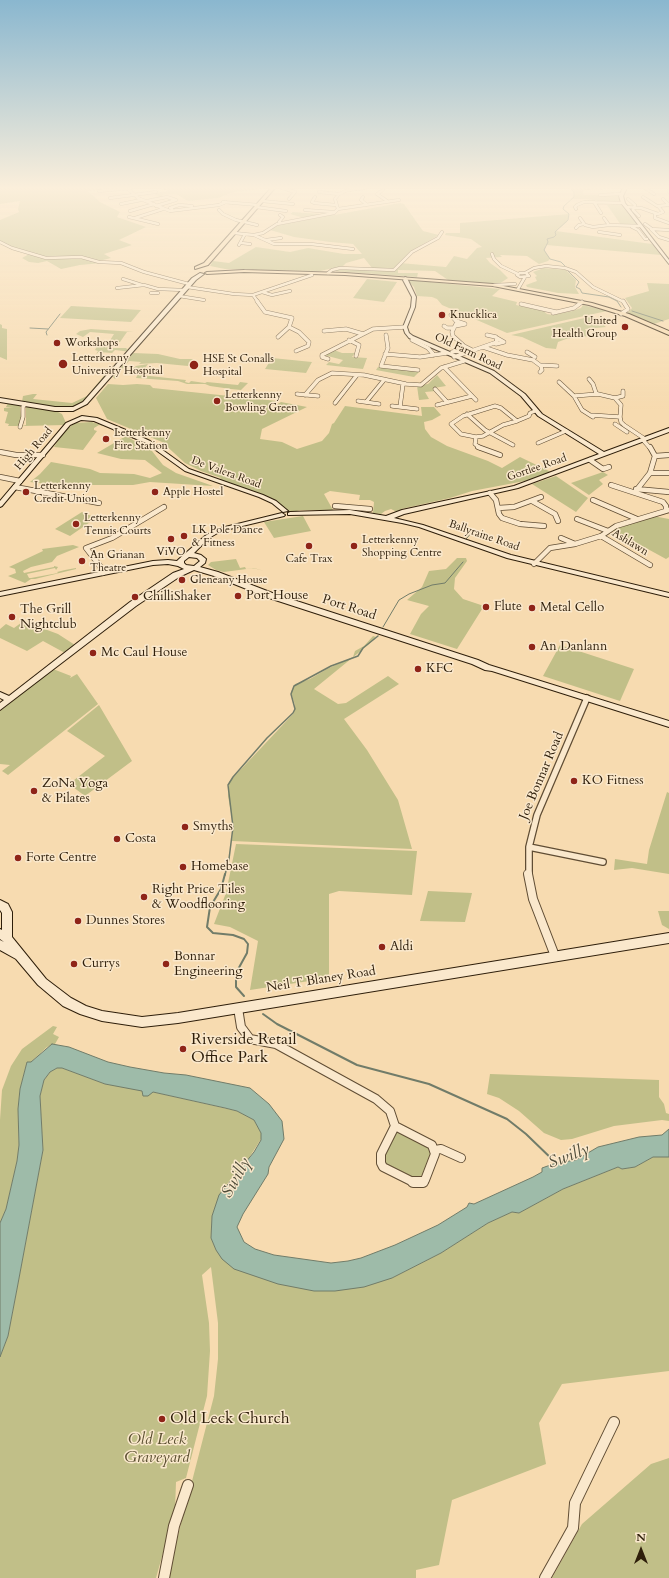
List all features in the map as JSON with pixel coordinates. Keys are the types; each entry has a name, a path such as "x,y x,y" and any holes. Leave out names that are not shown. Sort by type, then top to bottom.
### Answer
{"main road":[{"path":"192,274 206,270 213,262"},
{"path":"89,411 87,416 68,424 68,416 74,409 91,398 187,287 192,274 197,268 219,271 331,272 516,287 582,302 621,314 669,333"},
{"path":"405,278 414,297 413,307 405,327"},
{"name":"Old Farm Road","path":"405,327 407,333 411,337 464,361 485,368 498,375 522,395 535,411 605,455"},
{"path":"91,398 88,404 89,411 97,420"},
{"path":"0,400 55,409 89,411"},
{"path":"55,409 68,416 97,420"},
{"name":"De Valera Road","path":"97,420 148,442 187,470 261,496 274,502 286,513"},
{"name":"High Road","path":"0,505 68,424"},
{"name":"Gortlee Road","path":"388,518 407,512 516,487 591,461 669,430"},
{"name":"Ballyraine Road","path":"176,575 181,565 181,559 188,556 210,535 225,528 286,513 351,510 423,526 509,557 534,564 669,595"},
{"path":"402,521 407,512"},
{"path":"0,707 132,604 176,575 202,564 203,560 199,556 197,550 200,545"},
{"path":"188,556 199,556"},
{"name":"Port Road","path":"0,594 153,563 168,562 216,574 272,596 477,662 481,665 669,724"},
{"name":"Port Road","path":"202,564 216,574"},
{"path":"0,694 9,699"},
{"path":"0,904 6,909 7,916 2,939"},
{"path":"0,926 7,916"},
{"name":"Neil T Blaney Road","path":"2,939 19,955 42,982 67,1002 102,1016 136,1021 154,1021 669,938"}],"street":[{"path":"98,262 122,263 187,287 234,294 253,295 312,275"},
{"path":"331,272 346,267 394,270 402,262"},
{"path":"497,262 502,266 526,278"},
{"path":"518,275 525,273 532,268 546,266 565,268 576,272 593,287 623,301 628,309 621,314"},
{"path":"394,270 397,274"},
{"path":"516,287 529,275 525,273"},
{"path":"516,287 518,275"},
{"path":"123,279 158,289 187,287"},
{"path":"117,288 144,285"},
{"path":"154,293 158,289"},
{"path":"262,292 272,296 290,291"},
{"path":"277,294 283,297"},
{"path":"253,295 265,312 292,318 289,327 278,336"},
{"path":"179,296 204,300"},
{"path":"551,314 574,308 582,302"},
{"path":"521,304 556,312"},
{"path":"444,326 447,328 465,324 456,321 452,315"},
{"path":"456,321 452,334 455,339 472,350"},
{"path":"289,327 298,332 309,342 308,346 296,351"},
{"path":"320,327 328,334"},
{"path":"328,359 322,357 322,355 363,334 379,328 405,327"},
{"path":"324,331 346,328 363,334"},
{"path":"293,336 298,332"},
{"path":"386,335 388,348 381,365 382,367 418,370"},
{"path":"385,354 420,357 434,356 451,354 458,351 462,353 504,342 487,335"},
{"path":"496,344 497,338"},
{"path":"349,340 359,345 356,356"},
{"path":"412,340 428,348 434,356"},
{"path":"484,346 488,342"},
{"path":"476,346 484,346 502,354 527,358 540,364 558,366"},
{"path":"527,358 529,353 535,357"},
{"path":"305,395 318,380 329,373 372,376 403,384 424,384 439,369 464,361"},
{"path":"540,364 542,370 540,372"},
{"path":"444,367 476,400"},
{"path":"335,403 357,375"},
{"path":"589,379 593,384 596,393"},
{"path":"366,402 384,380"},
{"path":"560,382 566,390 574,396 581,409 598,419"},
{"path":"400,407 403,384"},
{"path":"436,388 447,402"},
{"path":"574,396 596,393 615,398 623,398 622,391"},
{"path":"297,394 318,396"},
{"path":"437,405 472,396"},
{"path":"615,398 621,405 621,422 623,427 629,433"},
{"path":"358,401 379,404"},
{"path":"20,427 22,423 23,407 25,404"},
{"path":"392,406 417,409"},
{"path":"517,421 498,406 492,406 460,417 451,424 461,434 476,437 483,436 503,425 517,421 529,416 530,413 535,411"},
{"path":"467,414 489,432 513,445"},
{"path":"590,415 620,417"},
{"path":"615,424 644,439 655,456 650,473 636,491"},
{"path":"538,443 566,431"},
{"path":"476,437 475,444 500,455"},
{"path":"0,452 43,455"},
{"path":"655,456 669,455"},
{"path":"591,461 603,469 609,467"},
{"path":"650,473 669,473"},
{"path":"0,477 20,481"},
{"name":"Ashlawn","path":"534,564 550,548 575,544 601,536 616,526 668,510 663,502 636,491 611,485"},
{"path":"15,487 100,503"},
{"name":"Ashlawn","path":"636,491 669,492"},
{"path":"490,493 496,500 501,517 513,522 544,526"},
{"path":"498,508 514,507 541,497"},
{"name":"Ashlawn","path":"592,500 637,519"},
{"path":"532,501 555,514 558,521"},
{"path":"103,573 87,547 112,538 164,506"},
{"path":"335,506 351,510 370,509"},
{"name":"Ashlawn","path":"577,518 608,531"},
{"name":"Ashlawn","path":"601,536 650,565"},
{"path":"561,538 575,544"},
{"name":"Joe Bonnar Road","path":"555,956 533,899 528,872 529,847 537,816 587,698"},
{"path":"529,847 603,862"},
{"path":"238,1008 241,1027 244,1034 250,1039 276,1044 376,1099 390,1111 395,1126 432,1145 435,1150"},
{"path":"395,1126 381,1154 380,1163 383,1167 413,1182 422,1183 425,1180 435,1150"},
{"path":"435,1150 441,1149 461,1158"},
{"path":"545,1578 573,1528 575,1502 614,1422"},
{"path":"164,1578 174,1526 188,1484"}],"green space":[{"path":"28,262 44,262 38,263"},
{"path":"48,262 100,262 102,263 80,265 61,269"},
{"path":"213,262 229,263 231,262 351,262 343,266 320,271 225,269 210,266"},
{"path":"367,262 401,262 400,263 446,267 450,262 489,262 508,278 499,284 448,280 435,271 398,270 398,273 418,273 417,277 334,271 342,268 372,268"},
{"path":"535,262 546,262 539,264"},
{"path":"544,268 566,270 576,280 575,287 579,294 558,293 527,287 526,285 537,281 535,277 537,276 533,272"},
{"path":"367,279 397,282 384,302 353,298"},
{"path":"408,281 500,289 492,296 517,302 516,305 544,311 547,314 553,315 581,308 583,305 607,311 507,333 442,305 437,299 432,297 417,296 414,287"},
{"path":"647,283 669,284 669,319 654,324 627,314 632,308 625,298 649,291"},
{"path":"71,306 141,310 131,322 60,318"},
{"path":"593,316 606,327 585,329 589,336 566,339 558,342 556,349 546,348 522,337 511,335"},
{"path":"0,324 2,325 2,328 7,329 7,360 0,357"},
{"path":"91,329 134,332 127,332 120,342 113,341 107,348 126,348 128,350 129,348 134,349 131,352 115,350 112,353 99,352 96,354 98,351 95,350 97,346 107,345 114,334 90,332 83,337 76,334 80,331"},
{"path":"334,350 342,353 355,353 352,357 367,358 363,369 326,365 329,362 339,364 343,360 324,355"},
{"path":"133,353 158,354 180,359 193,359 188,366 157,363 139,364 141,362 129,361 117,375 119,376 115,379 113,377"},
{"path":"272,358 312,362 306,373 265,369"},
{"path":"148,364 145,368 152,369 149,372 142,373 141,375 186,380 185,382 189,383 191,381 238,385 240,382 248,383 241,390 205,384 187,384 178,381 136,378 138,374 127,373 136,366"},
{"path":"378,367 420,371 414,377 376,370"},
{"path":"107,372 109,373 85,400 78,405 86,400 77,406 61,408 22,402 23,396 37,394 33,399 72,403 87,396"},
{"path":"437,375 446,386 434,388 436,391 425,392 429,399 419,400 417,386 428,384"},
{"path":"108,384 150,385 153,388 277,401 266,411 281,402 307,407 262,429 260,439 282,442 297,449 322,441 329,433 332,424 345,406 422,416 421,407 434,407 441,415 424,422 425,429 431,437 447,446 488,461 502,468 520,457 551,472 530,480 472,491 450,498 401,509 403,511 397,512 391,509 381,514 373,513 374,502 370,500 359,500 360,495 330,491 324,494 333,510 300,510 290,513 274,502 217,481 221,478 201,471 185,463 162,442 107,419 96,398"},
{"path":"8,403 21,406 19,426 8,426 9,424 5,423 8,412 4,411 4,408 13,407 6,407"},
{"path":"26,406 56,411 62,414 66,423 65,425 22,426 26,425"},
{"path":"92,422 108,427 99,425 94,428 94,430 97,431 83,450 54,447 67,427 70,427 74,423"},
{"path":"126,436 152,451 163,465 176,473 213,486 150,482 133,485 55,485 30,482 51,462 90,469 100,473 134,474 150,478 162,473 145,460 121,459 97,453"},
{"path":"603,472 608,475 599,480 603,484 589,495 571,483"},
{"path":"556,476 588,498 576,512 532,484"},
{"name":"Letterkenny Tennis Courts","path":"82,512 96,518 70,536 55,529"},
{"path":"303,516 311,531 274,538 264,522"},
{"path":"653,516 669,519 669,557 666,559 613,530"},
{"path":"73,545 79,547 57,556 52,562 31,567 23,571 24,573 54,566 58,567 56,570 55,568 27,574 29,578 31,578 76,569 35,579 31,579 25,583 8,576 16,573 15,569 9,567 43,551 42,549"},
{"path":"457,558 466,558 467,561 455,578 454,589 463,599 484,606 457,649 410,634 421,614 429,606 407,600 422,587 429,571 446,569"},
{"path":"236,559 240,568 245,567 246,569 224,572 216,570 208,565 211,562"},
{"path":"25,620 31,624 58,634 75,645 65,653 43,641 27,651 0,638 0,629 6,624 14,628"},
{"path":"373,636 376,637 368,645 314,689 338,704 346,703 388,676 399,684 344,719 367,750 398,800 412,849 232,841 233,824 228,796 229,782 294,713 295,705 291,692 295,684 310,679 353,657 355,651 364,646"},
{"path":"560,645 634,669 620,701 543,676"},
{"path":"53,669 71,676 70,678 77,674 98,704 8,775 2,771 10,765 0,764 0,711"},
{"path":"99,705 132,761 85,796 69,784 105,756 67,731"},
{"path":"667,792 669,793 669,874 632,868 614,870 615,859 647,864 649,850"},
{"path":"236,844 417,851 412,895 339,891 329,894 329,978 250,990 258,941 230,927 214,924 226,893"},
{"path":"428,891 472,893 465,922 420,921"},
{"path":"658,911 669,911 669,929 662,925"},
{"path":"53,1026 57,1027 53,1034 59,1037 55,1044 47,1047 31,1062 27,1062 20,1089 18,1109 19,1145 17,1161 6,1209 0,1223 0,1120 2,1090 11,1066 22,1049"},
{"name":"Old Leck Graveyard","path":"57,1068 62,1068 105,1084 153,1092 237,1111 254,1120 261,1133 261,1139 247,1161 225,1186 212,1216 211,1238 216,1250 392,1278 441,1253 488,1223 512,1212 519,1213 563,1189 618,1167 622,1169 635,1167 653,1157 669,1157 669,1371 562,1384 539,1423 546,1464 452,1500 439,1565 416,1570 416,1578 167,1578 214,1396 218,1359 218,1323 211,1267 202,1275 209,1323 210,1351 207,1396 186,1478 176,1482 175,1510 156,1578 0,1578 0,1357 8,1336 43,1150 40,1096 44,1080 50,1072"},
{"path":"490,1074 659,1080 659,1097 664,1104 666,1113 669,1114 669,1121 662,1120 614,1126 572,1139 561,1140 544,1133 519,1111 499,1098 487,1094"},
{"path":"397,1132 402,1132 427,1144 431,1152 422,1175 418,1178 415,1178 385,1163 384,1161 384,1155 394,1134"},
{"path":"669,1458 669,1578 552,1578 582,1524 651,1464"}],"water":[{"name":"Swilly","path":"52,1044 69,1047 108,1062 130,1067 186,1075 250,1088 269,1104 282,1121 284,1139 269,1167 268,1174 243,1214 237,1227 244,1242 255,1249 274,1255 331,1263 361,1258 395,1245 438,1225 467,1207 469,1203 474,1204 533,1177 542,1172 542,1168 556,1163 576,1160 598,1147 639,1137 662,1135 669,1129 669,1157 653,1157 635,1167 622,1169 618,1167 563,1189 519,1213 512,1212 488,1223 441,1253 392,1278 364,1287 335,1291 314,1291 278,1284 234,1269 222,1259 211,1238 212,1216 219,1195 254,1152 261,1140 261,1133 254,1120 237,1111 153,1092 148,1096 143,1096 142,1091 105,1084 62,1068 57,1068 50,1072 44,1080 40,1096 43,1150 8,1336 0,1357 0,1223 6,1209 17,1161 19,1145 18,1109 20,1089 27,1062 31,1062"}],"waterway":[{"path":"560,262 565,266"},
{"path":"567,270 579,282 576,287 580,289 582,293 609,297 617,301 621,307"},
{"path":"632,311 663,321"},
{"path":"47,335 46,332 60,314"},
{"path":"30,328 48,329"},
{"path":"466,539 474,530"},
{"path":"383,627 399,600 409,594 432,585 445,583 463,562"},
{"path":"225,875 229,859 233,827 228,785 233,777 267,738 293,713 295,709 291,694 294,686 331,666 358,656 363,648 378,636"},
{"path":"225,874 221,889 210,907 207,927 213,933 233,935 244,939 248,944 247,953 236,973 236,987 244,996"},
{"name":"Swilly","path":"263,1014 277,1024 357,1065 429,1084 507,1119 526,1134 556,1163"}],"place":[{"name":"Knucklica","path":"442,315"},
{"name":"United Health Group","path":"625,327"},
{"name":"Workshops","path":"57,343"},
{"name":"Letterkenny University Hospital","path":"63,364"},
{"name":"HSE St Conalls Hospital","path":"194,365"},
{"name":"Letterkenny Bowling Green","path":"217,401"},
{"name":"Letterkenny Fire Station","path":"106,439"},
{"name":"Letterkenny Credit Union","path":"26,492"},
{"name":"Apple Hostel","path":"155,492"},
{"name":"Letterkenny Tennis Courts","path":"76,524"},
{"name":"LK Pole Dance & Fitness","path":"184,536"},
{"name":"ViVO","path":"171,539"},
{"name":"Cafe Trax","path":"309,546"},
{"name":"Letterkenny Shopping Centre","path":"354,546"},
{"name":"An Grianan Theatre","path":"82,561"},
{"name":"Gleneany House","path":"182,580"},
{"name":"Port House","path":"238,596"},
{"name":"ChilliShaker","path":"135,597"},
{"name":"Flute","path":"486,607"},
{"name":"Metal Cello","path":"532,608"},
{"name":"The Grill Nightclub","path":"12,617"},
{"name":"An Danlann","path":"532,647"},
{"name":"Mc Caul House","path":"93,653"},
{"name":"KFC","path":"418,669"},
{"name":"KO Fitness","path":"574,781"},
{"name":"ZoNa Yoga & Pilates","path":"34,791"},
{"name":"Smyths","path":"185,827"},
{"name":"Costa","path":"117,839"},
{"name":"Forte Centre","path":"18,858"},
{"name":"Homebase","path":"183,867"},
{"name":"Right Price Tiles & Woodflooring","path":"144,897"},
{"name":"Dunnes Stores","path":"78,921"},
{"name":"Aldi","path":"382,947"},
{"name":"Currys","path":"74,964"},
{"name":"Bonnar Engineering","path":"166,964"},
{"name":"Riverside Retail Office Park","path":"183,1049"},
{"name":"Old Leck Church","path":"162,1419"}]}
